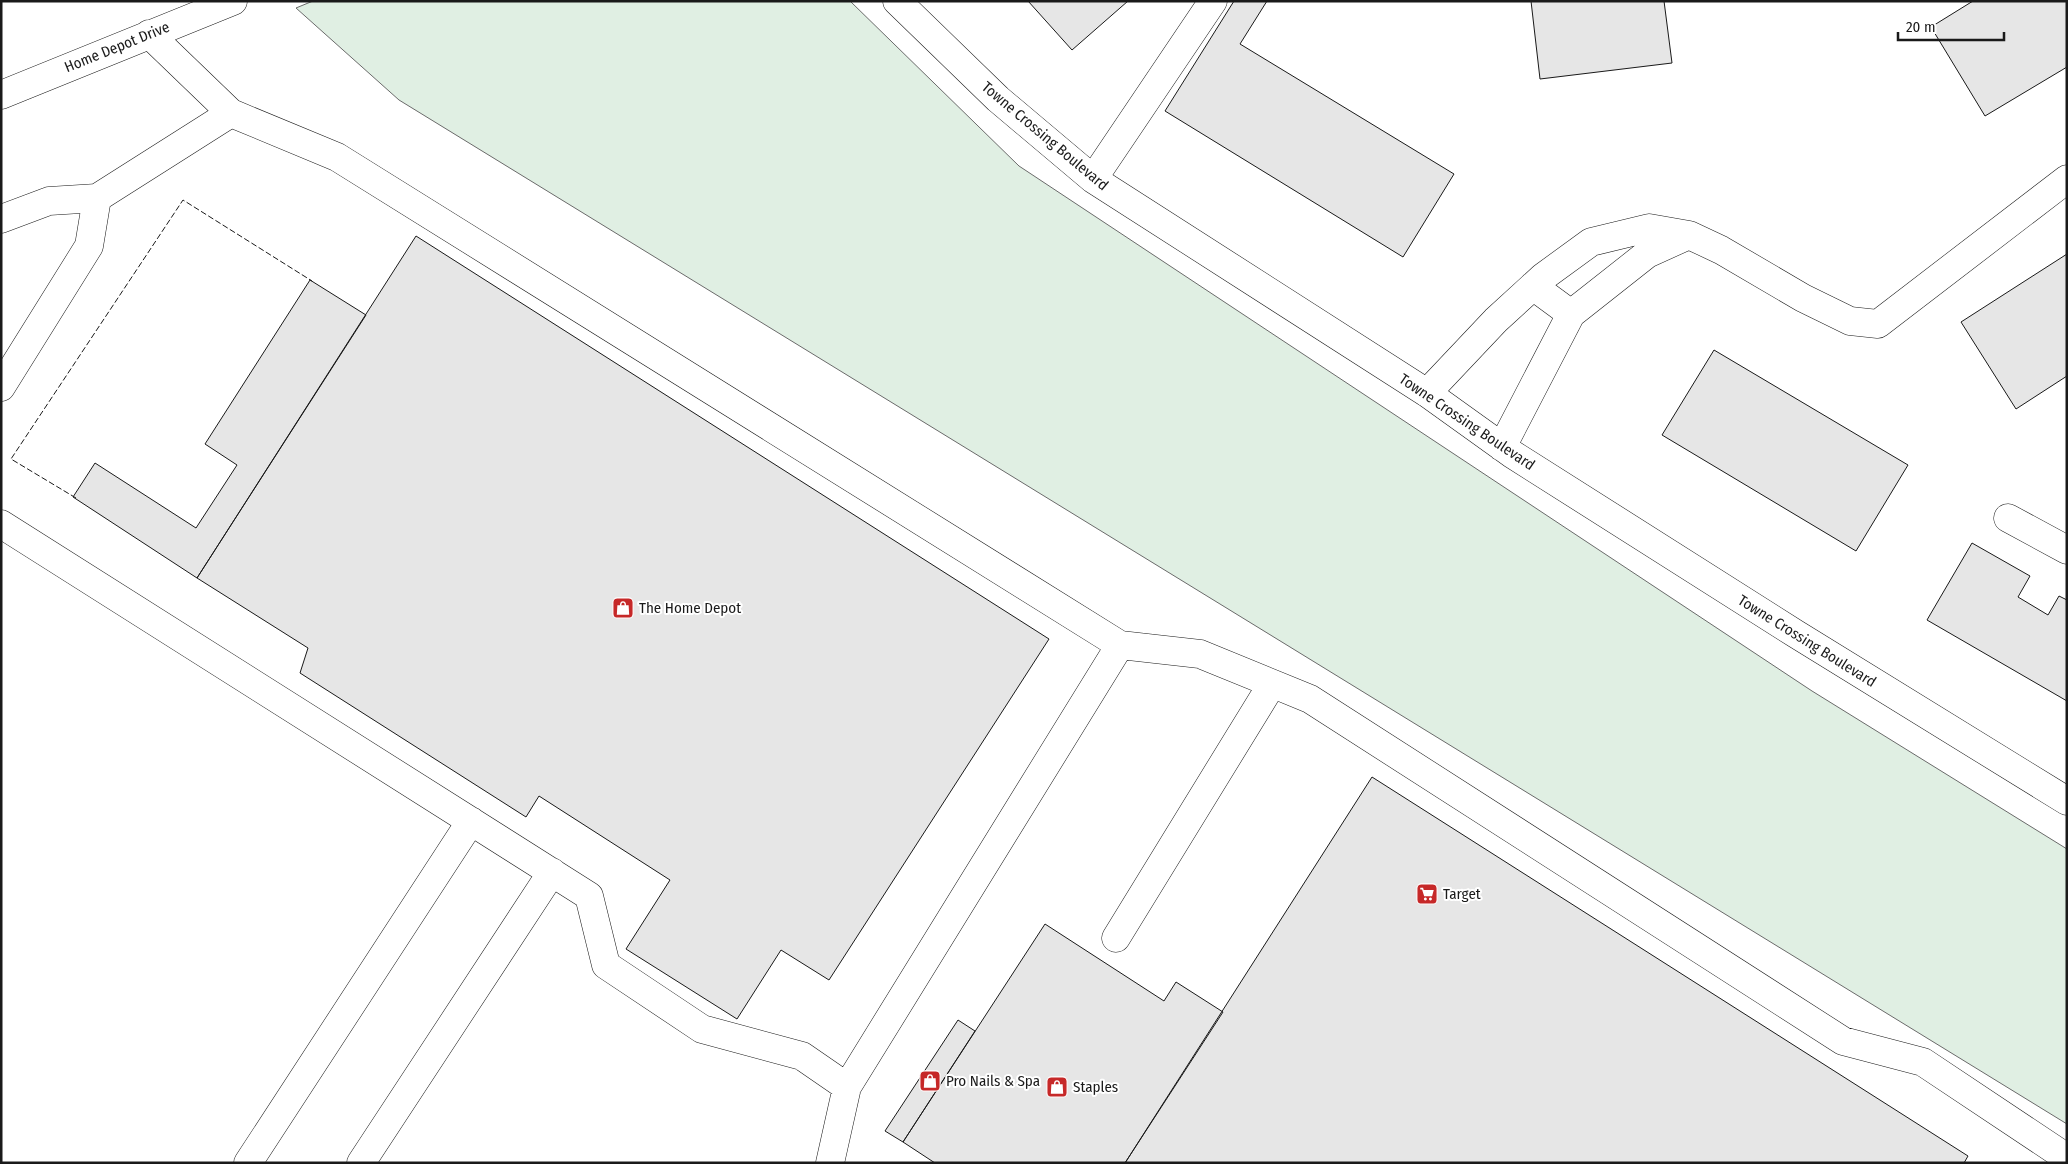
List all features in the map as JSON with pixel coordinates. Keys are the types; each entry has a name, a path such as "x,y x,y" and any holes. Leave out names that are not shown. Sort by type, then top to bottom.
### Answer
{"street":[{"name":"Home Depot Drive","path":"1,95 149,34 179,10 233,1"},
{"name":"Towne Crossing Boulevard","path":"897,1 998,99 1093,179 1427,393 1502,447 1796,634 2067,801"},
{"path":"1093,179 1213,1"},
{"path":"149,34 231,113 337,157 1120,646 1200,654 1310,699 1843,1042 1923,1062 2067,1158"},
{"path":"1,219 49,201 97,198 231,113"},
{"path":"1427,393 1496,320 1533,286 1591,242 1649,228 1689,235 1721,250 1803,298 1850,321 1878,324 2067,179"},
{"path":"1,387 89,246 97,198"},
{"path":"1502,447 1571,314 1647,254 1689,235"},
{"path":"1533,286 1571,314"},
{"path":"2008,518 2067,550"},
{"path":"1,524 589,896 606,965 702,1030 802,1056 847,1086"},
{"path":"830,1163 847,1086 1120,646"},
{"path":"1116,938 1272,684"},
{"path":"248,1163 471,821"},
{"path":"361,1163 552,872"}],"green space":[{"path":"313,1 850,1 1019,166 1812,691 2067,849 2067,1124 399,100 296,8"}],"building":[{"path":"1028,1 1128,1 1072,50"},
{"path":"1234,1 1267,1 1240,44 1454,174 1403,257 1165,111"},
{"path":"1531,1 1664,1 1672,63 1540,79"},
{"path":"1973,1 2067,1 2067,67 1985,116 1931,27"},
{"name":"The Home Depot","path":"416,236 1049,639 829,980 781,950 737,1019 626,949 670,880 539,796 526,817 300,673 308,648 197,578"},
{"path":"2067,254 2067,376 2016,409 1961,322"},
{"path":"310,280 366,315 197,578 73,497 95,463 196,528 237,465 205,444"},
{"path":"1714,350 1908,465 1856,551 1662,435"},
{"path":"1972,543 2030,576 2018,597 2048,615 2059,596 2067,600 2067,701 1927,620"},
{"name":"Target","path":"1372,777 1968,1156 1964,1163 1125,1163"},
{"name":"Staples","path":"1045,924 1164,1001 1176,982 1223,1012 1125,1163 935,1163 903,1142"},
{"name":"Pro Nails & Spa","path":"958,1020 975,1031 903,1142 885,1131"}],"fence":[{"path":"76,498 11,459 183,200 312,281"}],"place":[{"name":"The Home Depot","path":"623,608"},
{"name":"Target","path":"1427,894"},
{"name":"Pro Nails & Spa","path":"930,1081"},
{"name":"Staples","path":"1057,1087"}]}
